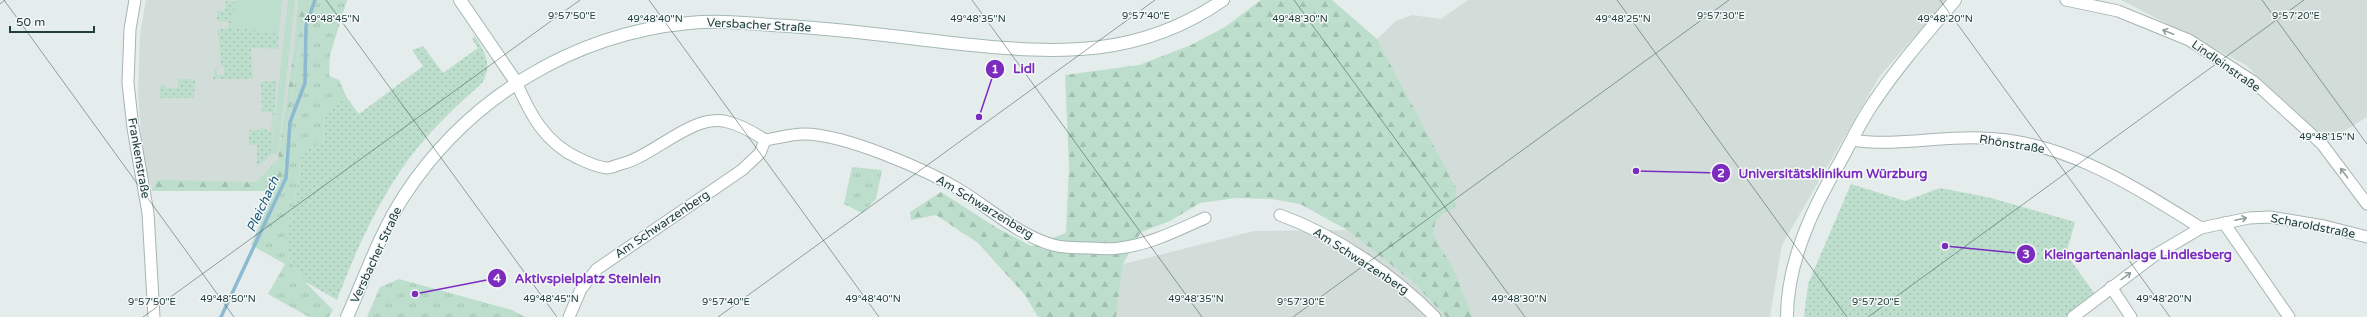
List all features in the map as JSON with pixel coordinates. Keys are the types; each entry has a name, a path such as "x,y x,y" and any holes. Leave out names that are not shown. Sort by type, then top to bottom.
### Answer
{"main road":[{"path":"460,0 516,82"},
{"name":"Versbacher Straße","path":"347,317 390,222 404,196 454,132 516,82 549,64 602,41 641,30 690,23 712,22 803,26 1020,50 1084,50 1132,42 1169,32 1224,0"},
{"path":"1787,317 1787,294 1809,222 1852,140 1873,103 1894,74 1955,0"}],"street":[{"name":"Frankenstraße","path":"135,0 130,28 128,83 133,128 142,169 148,214 154,317"},
{"name":"Lindleinstraße","path":"2066,0 2118,11 2189,40 2254,82 2322,144 2367,204"},
{"path":"516,82 533,115 545,134 556,146 588,163 608,168 634,161 697,124 723,121 755,134 765,140"},
{"name":"Am Schwarzenberg","path":"569,317 581,288 597,269 742,170 760,153 765,140 804,134 831,137 853,144 926,172 960,190 1010,225 1034,238 1054,246 1078,248 1119,248 1155,240 1205,218"},
{"name":"Rhönstraße","path":"1852,140 1872,143 1983,138 2033,144 2072,157 2122,179 2200,228"},
{"name":"Am Schwarzenberg","path":"1280,215 1306,225 1350,251 1406,289 1434,317"},
{"name":"Scharoldstraße","path":"2073,317 2155,255 2200,228 2249,218 2270,217 2324,226 2367,237"},
{"path":"2224,223 2289,317"},
{"path":"2111,287 2132,317"}],"shaded area":[{"path":"146,0 310,0 303,25 273,191 152,191 143,158 138,95 140,35"},
{"path":"1468,0 1946,0 1879,77 1782,245 1770,317 1472,317 1433,235 1435,223 1443,213 1455,187 1377,39 1396,21 1412,15 1441,19"},
{"path":"2121,0 2367,0 2367,117 2325,143 2246,65"},
{"path":"1347,230 1413,282 1446,317 1116,317 1123,264 1254,231"}],"green space":[{"path":"226,0 235,2 232,28 279,32 278,49 251,48 253,79 213,79 215,67 217,67 217,75 224,75 224,67 221,66 218,29 228,29 229,22 217,21 217,11 225,11"},
{"path":"235,0 282,0 279,32 232,28"},
{"path":"288,0 295,0 278,154 271,154"},
{"path":"298,0 310,0 303,25 288,123 284,173 273,191 152,191 157,180 255,182 278,159 295,44"},
{"path":"310,0 347,0 330,55 329,76 339,80 347,98 325,112 323,143 302,151 299,178 285,241 291,262 304,281 333,310 329,317 309,317 268,294 285,264 251,245 273,191 284,173 288,123 303,25"},
{"path":"1261,0 1332,0 1377,39 1456,188 1455,208 1443,213 1435,223 1433,235 1454,270 1472,317 1446,317 1413,282 1347,230 1300,204 1271,199 1236,198 1200,203 1170,221 1141,232 1123,264 1116,317 1038,317 1025,295 978,243 936,215 911,220 910,212 941,192 997,228 1031,246 1066,233 1069,166 1065,75 1139,65 1191,45 1225,27"},
{"path":"475,36 485,54 487,65 487,70 482,83 428,135 409,158 391,185 365,233 337,300 304,281 291,262 285,241 299,178 302,151 323,143 325,112 347,98 359,114 423,66 412,50 423,46 443,73 478,48 472,39"},
{"path":"179,79 195,79 194,98 160,98 160,85 165,85 166,88 178,88"},
{"path":"277,81 271,154 265,161 257,166 257,145 249,145 249,130 260,130 260,127 271,132 272,112 262,112 261,82"},
{"path":"852,167 882,170 876,199 862,213 844,204"},
{"path":"1851,184 1905,201 1940,188 1987,197 2075,222 2066,254 2095,294 2066,317 1804,317 1808,284"},
{"path":"399,279 512,310 525,317 367,317 380,287"}],"waterway":[{"name":"Pleichach","path":"221,317 286,178 290,122 305,83 306,26 315,0"}],"place":[{"name":"Lidl","path":"979,117"},
{"name":"Universitätsklinikum Würzburg","path":"1636,171"},
{"name":"Kleingartenanlage Lindlesberg","path":"1945,246"},
{"name":"Aktivspielplatz Steinlein","path":"415,294"}]}
